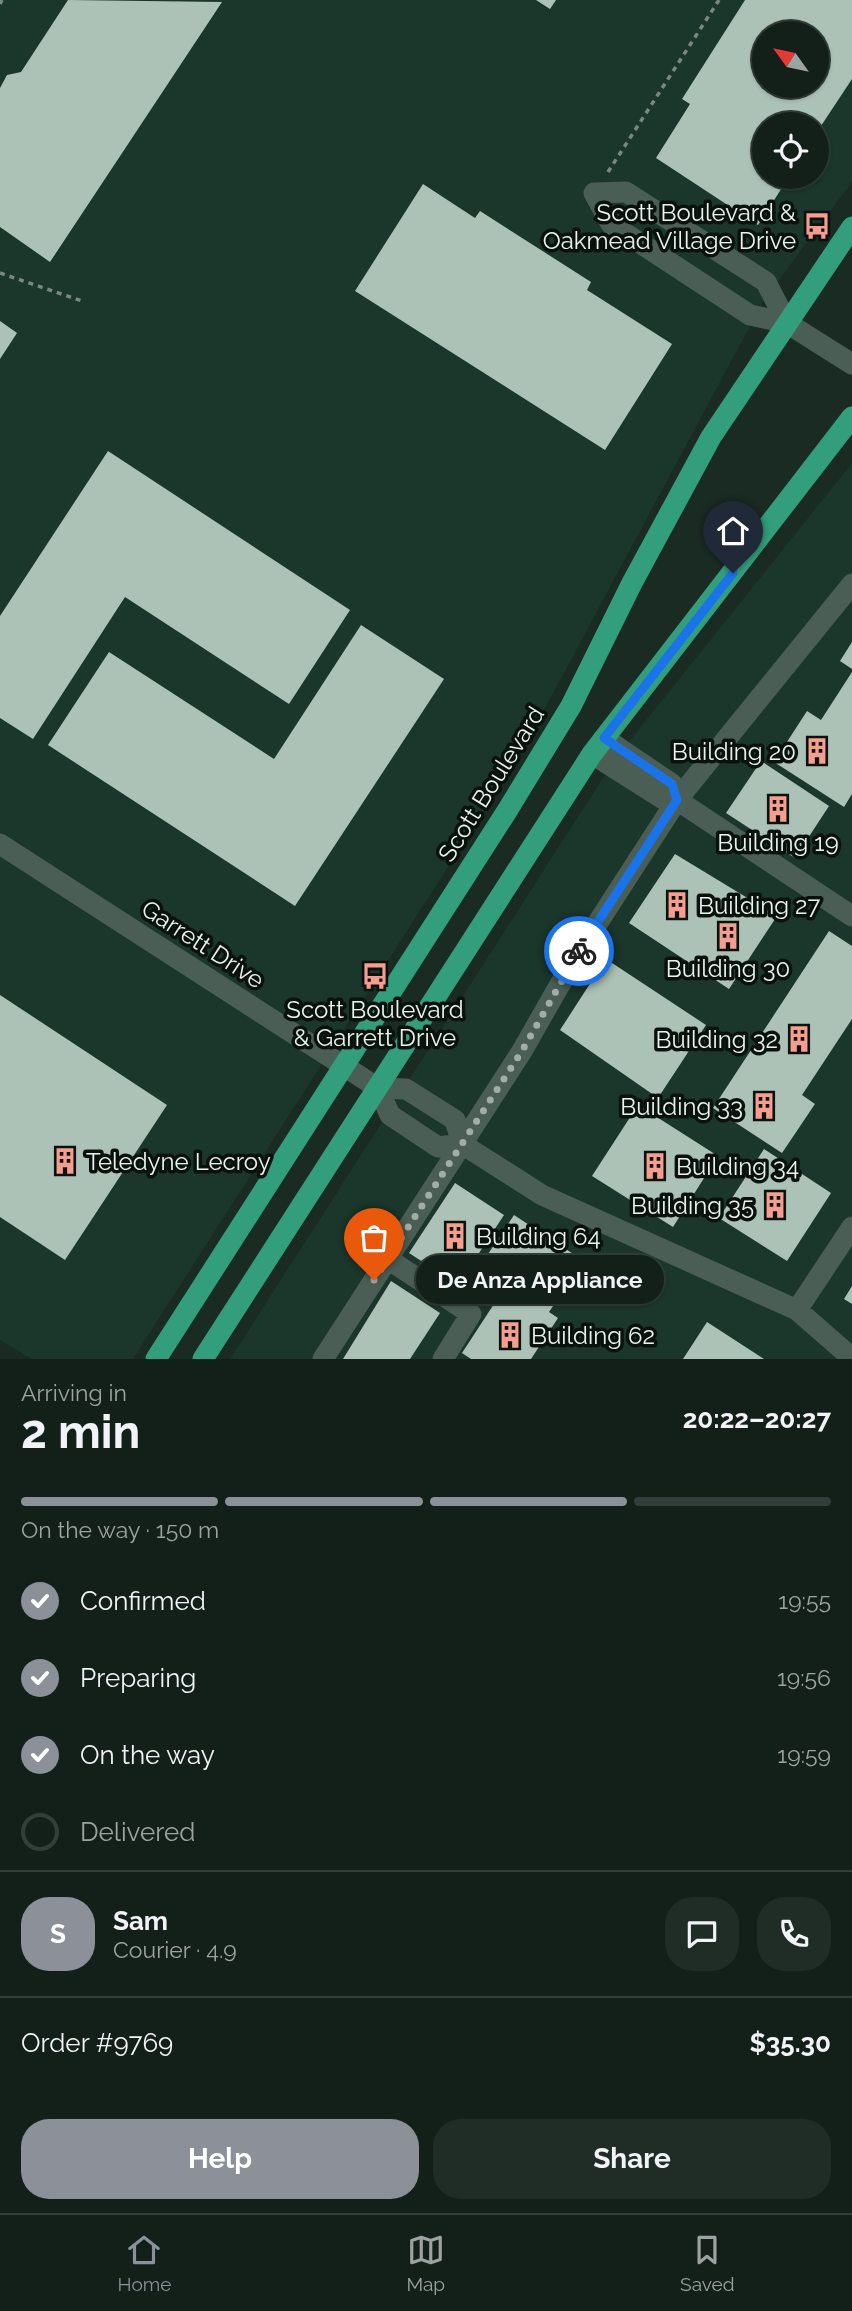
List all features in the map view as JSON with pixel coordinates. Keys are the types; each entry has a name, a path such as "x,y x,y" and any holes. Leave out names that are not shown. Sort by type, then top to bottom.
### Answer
{"main road":[{"name":"Scott Boulevard","path":"156,1359 571,706 632,583 711,437 852,227"},
{"path":"204,1359 598,746 852,417"}],"street":[{"path":"787,323 766,282 626,192 594,193 611,224 750,315 787,323 852,364"},
{"path":"323,1359 522,1051 575,958 677,800 852,584"},
{"path":"598,746 663,799 677,800 852,916"},
{"name":"Garrett Drive","path":"0,844 378,1088"},
{"path":"462,1144 455,1120 406,1089 378,1088 390,1115 438,1147 462,1144 542,1195 797,1310 852,1358"},
{"path":"797,1310 852,1227"},
{"path":"388,1259 471,1314 443,1359"}],"path":[{"path":"594,193 719,0"},
{"path":"0,273 82,301"}],"shaded area":[{"path":"0,0 852,0 852,182 764,300 521,753 133,1359 32,1359 0,1340"},
{"path":"852,463 852,1359 230,1359 615,759"}],"building":[{"path":"68,0 222,2 50,262 0,227 0,88 7,75 21,72"},
{"path":"536,0 556,0 550,9"},
{"path":"745,0 852,0 852,79 829,114 752,112 752,189 781,189 758,225 656,158 690,104 682,99"},
{"path":"423,184 475,218 480,211 591,282 587,290 672,344 605,450 355,291"},
{"path":"0,321 17,333 0,359"},
{"path":"108,451 350,610 289,704 125,597 33,739 0,718 0,616"},
{"path":"361,625 444,679 295,906 48,745 109,652 274,759"},
{"path":"852,642 852,669 840,661"},
{"name":"Building 20","path":"852,672 852,794 844,807 774,762 807,711 821,720"},
{"name":"Building 19","path":"761,761 829,806 795,858 726,813"},
{"path":"675,854 777,916 729,989 629,923"},
{"path":"829,931 852,946 852,1019 802,1095 815,1104 782,1153 713,1108"},
{"path":"606,959 706,1025 658,1098 560,1030"},
{"name":"Teledyne Lecroy","path":"0,995 167,1105 65,1260 0,1217"},
{"name":"Building 34","path":"638,1105 718,1156 673,1227 592,1176"},
{"name":"Building 35","path":"764,1149 831,1193 787,1261 719,1218"},
{"name":"Building 64","path":"455,1183 504,1215 458,1285 409,1253"},
{"path":"514,1215 584,1261 549,1312 558,1318 531,1359 471,1359 462,1353 507,1284 480,1266"},
{"path":"391,1281 440,1313 410,1359 343,1359"},
{"path":"852,1286 852,1304 844,1299"},
{"path":"707,1322 764,1359 683,1359"}],"way so far":[{"path":"374,1280 522,1051 579,951"}],"place":[{"name":"Scott Boulevard & Oakmead Village Drive","path":"817,226"},
{"name":"Building 20","path":"817,751"},
{"name":"Building 19","path":"778,809"},
{"name":"Building 27","path":"677,905"},
{"name":"Building 30","path":"728,936"},
{"name":"Scott Boulevard & Garrett Drive","path":"375,976"},
{"name":"Building 32","path":"799,1039"},
{"name":"Building 33","path":"764,1106"},
{"name":"Teledyne Lecroy","path":"65,1161"},
{"name":"Building 34","path":"655,1166"},
{"name":"Building 35","path":"775,1205"},
{"name":"Building 64","path":"455,1236"},
{"name":"De Anza Appliance","path":"374,1280"},
{"name":"Building 62","path":"510,1335"}],"route":[{"path":"579,951 677,800 672,784 604,738 733,573"}]}
